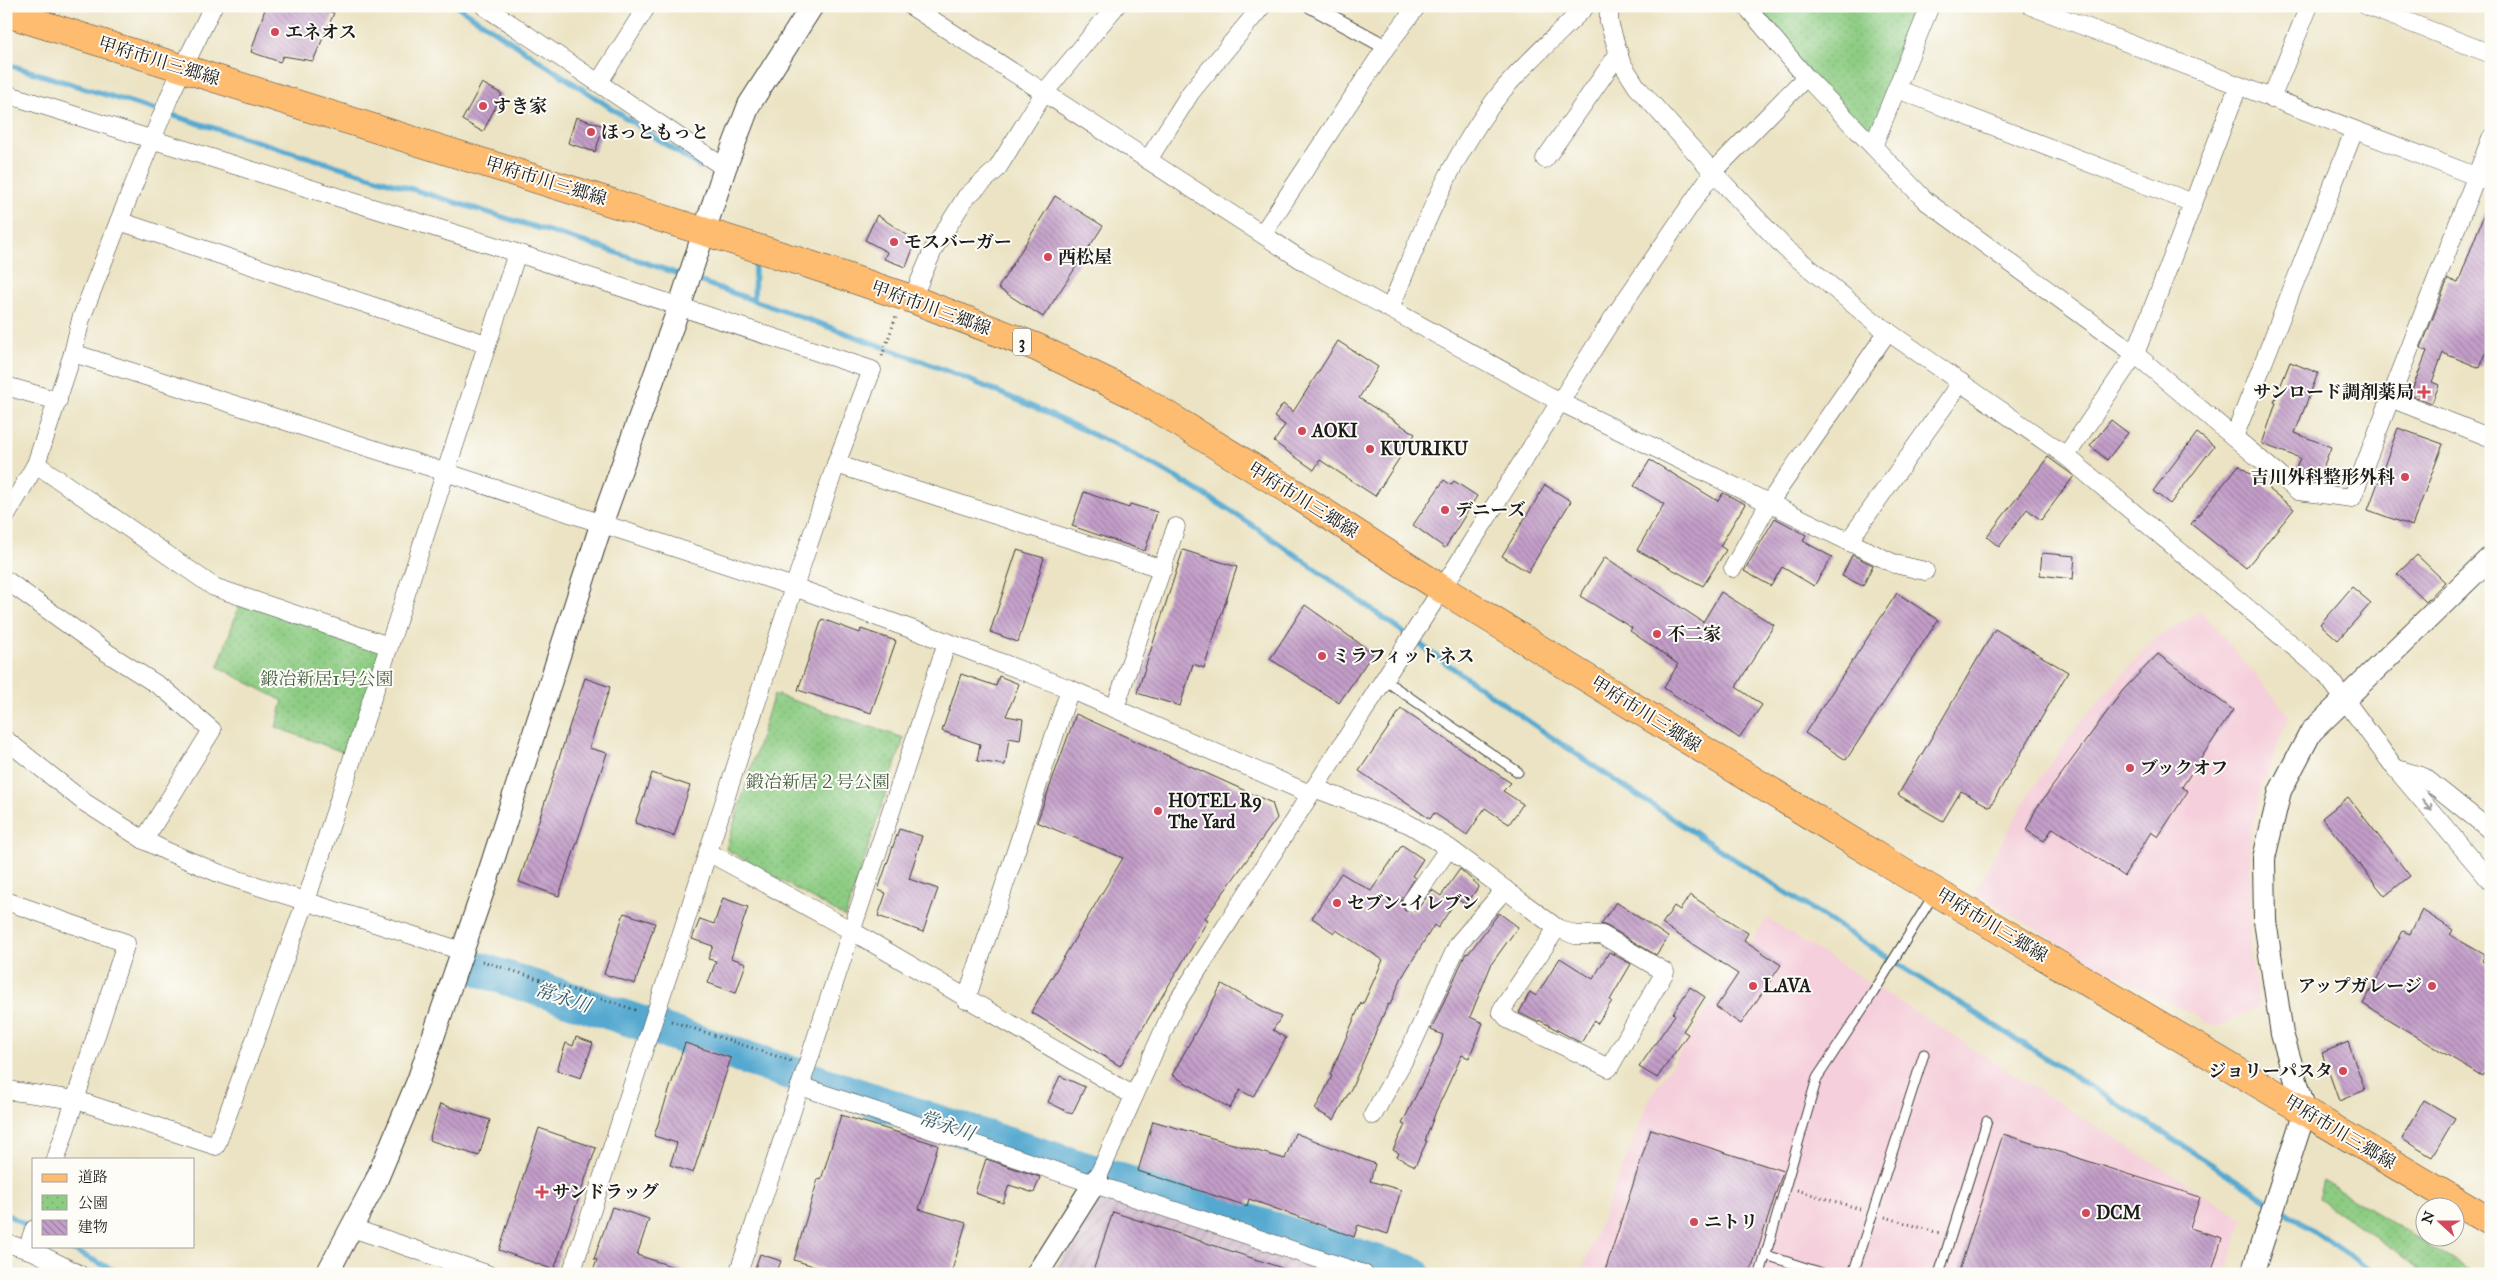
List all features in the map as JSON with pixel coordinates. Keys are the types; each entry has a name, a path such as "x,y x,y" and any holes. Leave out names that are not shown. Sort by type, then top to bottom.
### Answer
{"main road":[{"name":"甲府市川三郷線","path":"6,13 183,68 700,243 912,299 1036,347 1134,395 1291,491 1442,589 1936,892 2491,1222"}],"street":[{"path":"6,516 36,464 58,402 81,319 171,93 213,6"},
{"path":"484,6 725,168"},
{"path":"599,82 647,6"},
{"path":"327,1274 376,1181 418,1081 601,524 680,303 725,168 749,105 812,6"},
{"path":"911,6 1308,264 1560,402 1895,564 1925,571"},
{"path":"912,299 934,248 966,197 997,169 1044,93 1116,6"},
{"path":"1148,160 1191,92 1262,6"},
{"path":"1311,6 1386,47"},
{"path":"1263,233 1386,47 1417,6"},
{"path":"1390,309 1425,224 1459,156 1504,90 1586,6"},
{"path":"1594,6 1609,14 1621,62 1637,87 1712,172 1785,248 1888,331 2066,456 2325,673 2395,768 2491,882"},
{"path":"1746,6 1806,77 1874,144 1926,201 2135,354 2235,435 2298,491 2352,498 2390,398 2483,180 2491,138"},
{"path":"1874,144 1898,89 1930,6"},
{"path":"2031,6 2483,180"},
{"path":"2271,99 2309,6"},
{"path":"2367,6 2491,54"},
{"path":"1545,159 1619,53"},
{"path":"1037,1274 1099,1174 1174,1007 1611,321 1712,172 1806,77"},
{"path":"2066,456 2135,354 2238,87"},
{"path":"1898,89 2193,203"},
{"path":"6,94 154,138 680,303 872,370 836,464 794,588 570,1274"},
{"path":"2235,435 2354,131"},
{"path":"119,221 486,344"},
{"path":"6,1090 76,1100 216,1146 306,901 517,253"},
{"path":"1733,568 1768,503 1888,331"},
{"path":"73,353 445,472 794,588 947,642 1070,689 1312,791 1409,824 1449,848 1557,928 1575,935 1602,935 1665,972 1608,1068 1509,1020 1501,1011 1557,928"},
{"path":"1848,542 1961,382"},
{"path":"6,386 58,402"},
{"path":"2390,398 2491,438"},
{"path":"36,464 214,587 389,646"},
{"path":"836,464 1163,569"},
{"path":"1115,708 1176,527"},
{"path":"2252,1274 2305,1111 2282,1034 2264,921 2264,858 2280,791 2311,732 2491,557"},
{"path":"6,580 108,654 164,689 212,730 144,840"},
{"path":"738,1274 947,642"},
{"path":"966,1000 1070,689"},
{"path":"6,740 84,802 144,840 223,875 462,951"},
{"path":"2395,768 2424,777 2491,831"},
{"path":"1411,902 1449,848"},
{"path":"708,852 852,931 966,1000 1134,1096"},
{"path":"1373,1114 1410,1049 1458,944 1505,888"},
{"path":"6,901 126,942 56,1158"},
{"path":"803,1078 1099,1174 1364,1274"},
{"path":"352,1228 487,1274"},
{"path":"27,1249 32,1235"},
{"path":"6,1243 27,1249 78,1274"}],"lane":[{"path":"1383,679 1518,772"},
{"path":"1760,1274 1817,1078 1936,892"},
{"path":"1853,1274 1924,1054"},
{"path":"1939,1274 1987,1121"},
{"path":"1766,1255 1825,1274"}],"path":[{"path":"880,360 894,322"},
{"path":"1795,1200 1800,1181"}],"shaded area":[{"path":"2201,611 2289,715 2262,786 2250,838 2250,952 2260,1006 2217,1027 2101,968 1974,892 2033,787 2085,717 2152,641"},
{"path":"1767,918 2244,1220 2225,1274 1580,1274 1650,1098"},
{"path":"1105,1192 1354,1274 1052,1274"}],"green space":[{"path":"1746,6 1930,6 1874,144"},
{"name":"鍛冶新居1号公園","path":"240,603 389,646 353,756 276,727 283,701 218,667"},
{"name":"鍛冶新居２号公園","path":"774,694 904,738 845,917 726,849"},
{"path":"2323,1181 2414,1236 2414,1248 2434,1248 2477,1274 2424,1274 2388,1245 2318,1199"}],"building":[{"path":"266,6 313,6 334,13 313,61 283,56 280,62 251,52"},
{"path":"482,83 502,94 483,132 462,120"},
{"path":"576,117 604,126 595,152 568,143"},
{"path":"1055,196 1103,226 1043,317 998,288"},
{"path":"2489,201 2491,341 2480,368 2443,353 2432,382 2439,385 2432,403 2410,395 2427,351 2421,348 2448,279 2458,283"},
{"path":"877,215 916,241 906,267 884,259 887,252 865,240"},
{"path":"1338,341 1378,367 1359,398 1415,434 1375,496 1320,460 1314,470 1274,442 1285,425 1274,417 1283,404 1293,412"},
{"path":"2290,362 2318,373 2295,433 2331,447 2317,483 2294,474 2300,458 2262,444 2276,403 2274,402"},
{"path":"2111,420 2128,433 2107,460 2090,446"},
{"name":"吉川外科整形外科","path":"2398,428 2443,444 2412,526 2368,510"},
{"path":"2197,433 2214,446 2170,504 2153,491"},
{"path":"2048,457 2074,476 2041,520 2027,509 1999,547 1987,537"},
{"path":"1650,460 1718,501 1723,493 1745,504 1720,546 1726,550 1703,586 1637,550 1664,504 1634,486"},
{"path":"2239,465 2294,509 2246,568 2191,524"},
{"path":"1444,480 1451,485 1454,481 1477,496 1445,548 1413,525"},
{"path":"1545,485 1571,501 1528,572 1502,556"},
{"path":"1084,492 1129,508 1130,504 1157,512 1145,551 1072,526"},
{"path":"1775,518 1806,535 1803,541 1832,557 1814,586 1782,567 1771,586 1744,571"},
{"path":"1017,550 1044,558 1018,642 990,632"},
{"path":"1183,550 1237,567 1204,668 1193,664 1180,706 1137,693"},
{"path":"2042,553 2075,556 2073,579 2040,575"},
{"path":"1852,555 1873,565 1863,586 1842,576"},
{"path":"2417,555 2445,582 2426,602 2397,574"},
{"path":"1605,557 1703,622 1721,592 1774,625 1736,687 1762,705 1739,738 1664,688 1678,664 1630,631 1632,628 1580,596"},
{"path":"2352,587 2371,603 2338,640 2320,624"},
{"path":"1897,593 1938,620 1846,760 1805,733"},
{"name":"ミラフィットネス","path":"1305,605 1373,653 1339,703 1270,659"},
{"path":"822,619 860,633 861,629 896,641 871,713 798,690"},
{"path":"1995,629 2068,672 1990,807 1961,791 1943,821 1898,795"},
{"path":"2158,654 2233,710 2182,787 2188,791 2158,837 2151,832 2124,876 2053,828 2044,841 2026,830 2036,809 2123,690"},
{"path":"961,674 996,686 999,676 1019,684 1006,716 1023,719 1020,740 1009,738 1005,765 977,761 980,744 942,731"},
{"path":"585,678 610,687 589,748 607,753 559,896 519,882"},
{"path":"1401,709 1511,783 1503,791 1523,804 1509,824 1485,808 1467,835 1434,813 1430,819 1359,771"},
{"path":"1076,714 1272,803 1277,818 1205,918 1208,920 1120,1066 1031,1012 1123,858 1037,822"},
{"path":"652,773 690,786 674,836 635,823"},
{"path":"2348,797 2410,876 2385,896 2322,818"},
{"path":"899,829 922,836 909,879 938,889 923,932 878,916 886,893 878,890"},
{"path":"1402,845 1423,859 1412,876 1415,878 1401,901 1405,911 1416,911 1432,890 1441,896 1460,869 1479,886 1466,905 1457,899 1438,928 1434,925 1401,979 1390,1005 1388,1004 1353,1085 1334,1120 1315,1110 1332,1076 1330,1075 1361,1003 1363,1004 1383,960 1336,930 1334,933 1312,918 1341,873 1371,891"},
{"path":"1690,895 1748,933 1744,940 1781,965 1741,1024 1716,1007 1738,974 1662,924 1674,906 1680,910"},
{"path":"723,898 748,907 731,958 746,963 736,993 708,983 716,961 708,959 713,946 692,939 700,919 714,924"},
{"path":"1616,902 1668,937 1656,955 1601,924"},
{"name":"アップガレージ","path":"2422,910 2453,930 2450,935 2485,955 2482,961 2491,968 2491,1060 2482,1076 2363,1004 2403,931 2410,934"},
{"path":"624,913 655,923 635,984 604,974"},
{"path":"1499,913 1518,927 1492,963 1470,1017 1483,1023 1469,1058 1462,1055 1436,1111 1425,1141 1427,1141 1415,1166 1397,1157 1399,1153 1393,1150 1405,1125 1402,1124 1440,1046 1443,1035 1431,1030 1466,953 1468,954"},
{"path":"1609,952 1631,964 1610,1000 1612,1001 1597,1024 1594,1021 1581,1043 1539,1020 1538,1022 1519,1013 1530,992 1536,996 1560,958 1593,979"},
{"path":"1222,984 1281,1017 1273,1030 1286,1038 1253,1097 1240,1090 1230,1108 1172,1075"},
{"path":"1690,987 1705,997 1683,1031 1688,1034 1657,1078 1639,1067 1675,1015 1673,1013"},
{"path":"576,1037 593,1043 581,1078 557,1070 566,1043 573,1046"},
{"name":"ジョリーパスタ","path":"2348,1042 2365,1090 2339,1101 2322,1053"},
{"path":"685,1043 731,1058 693,1173 670,1165 677,1143 654,1136"},
{"path":"1060,1076 1085,1087 1072,1114 1048,1102"},
{"path":"2424,1100 2455,1118 2432,1157 2402,1139"},
{"path":"440,1104 490,1120 479,1156 429,1140"},
{"path":"841,1115 938,1145 919,1209 966,1223 951,1274 839,1274 794,1260 818,1179 821,1180"},
{"path":"1153,1121 1285,1159 1295,1133 1375,1164 1370,1181 1401,1190 1388,1234 1358,1225 1354,1237 1249,1199 1247,1206 1138,1171"},
{"path":"539,1128 596,1148 554,1270 499,1250"},
{"name":"ニトリ","path":"1651,1129 1783,1171 1750,1274 1604,1274"},
{"name":"DCM","path":"2003,1134 2200,1197 2190,1228 2222,1238 2211,1274 1958,1274"},
{"path":"986,1159 1040,1177 1034,1193 1009,1185 1003,1203 975,1193"},
{"path":"612,1207 649,1219 637,1255 686,1271 685,1274 592,1274 597,1260 594,1259"},
{"path":"1113,1212 1291,1271 1291,1274 1092,1274"},
{"path":"760,1254 781,1261 776,1274 753,1274"}],"waterway":[{"path":"457,6 700,167"},
{"path":"6,64 603,248 684,276"},
{"path":"754,300 755,265"},
{"path":"693,279 866,340 980,384 1091,434 1178,479 1272,538 1514,711 1672,818 2270,1202"},
{"name":"常永川","path":"482,970 944,1124 1414,1274"},
{"path":"2278,1207 2378,1274"},
{"path":"6,1214 32,1228"},
{"path":"69,1248 121,1274"}],"place":[{"name":"エネオス","path":"275,32"},
{"name":"すき家","path":"483,106"},
{"name":"ほっともっと","path":"591,132"},
{"name":"モスバーガー","path":"894,242"},
{"name":"西松屋","path":"1048,257"},
{"name":"サンロード調剤薬局","path":"2424,392"},
{"name":"AOKI","path":"1302,431"},
{"name":"KUURIKU","path":"1370,449"},
{"name":"吉川外科整形外科","path":"2405,477"},
{"name":"デニーズ","path":"1445,510"},
{"name":"不二家","path":"1657,634"},
{"name":"ミラフィットネス","path":"1322,656"},
{"name":"ブックオフ","path":"2130,768"},
{"name":"HOTEL R9 The Yard","path":"1158,811"},
{"name":"セブン-イレブン","path":"1337,903"},
{"name":"LAVA","path":"1753,986"},
{"name":"アップガレージ","path":"2432,986"},
{"name":"ジョリーパスタ","path":"2343,1071"},
{"name":"サンドラッグ","path":"542,1192"},
{"name":"DCM","path":"2086,1213"},
{"name":"ニトリ","path":"1694,1222"}]}
